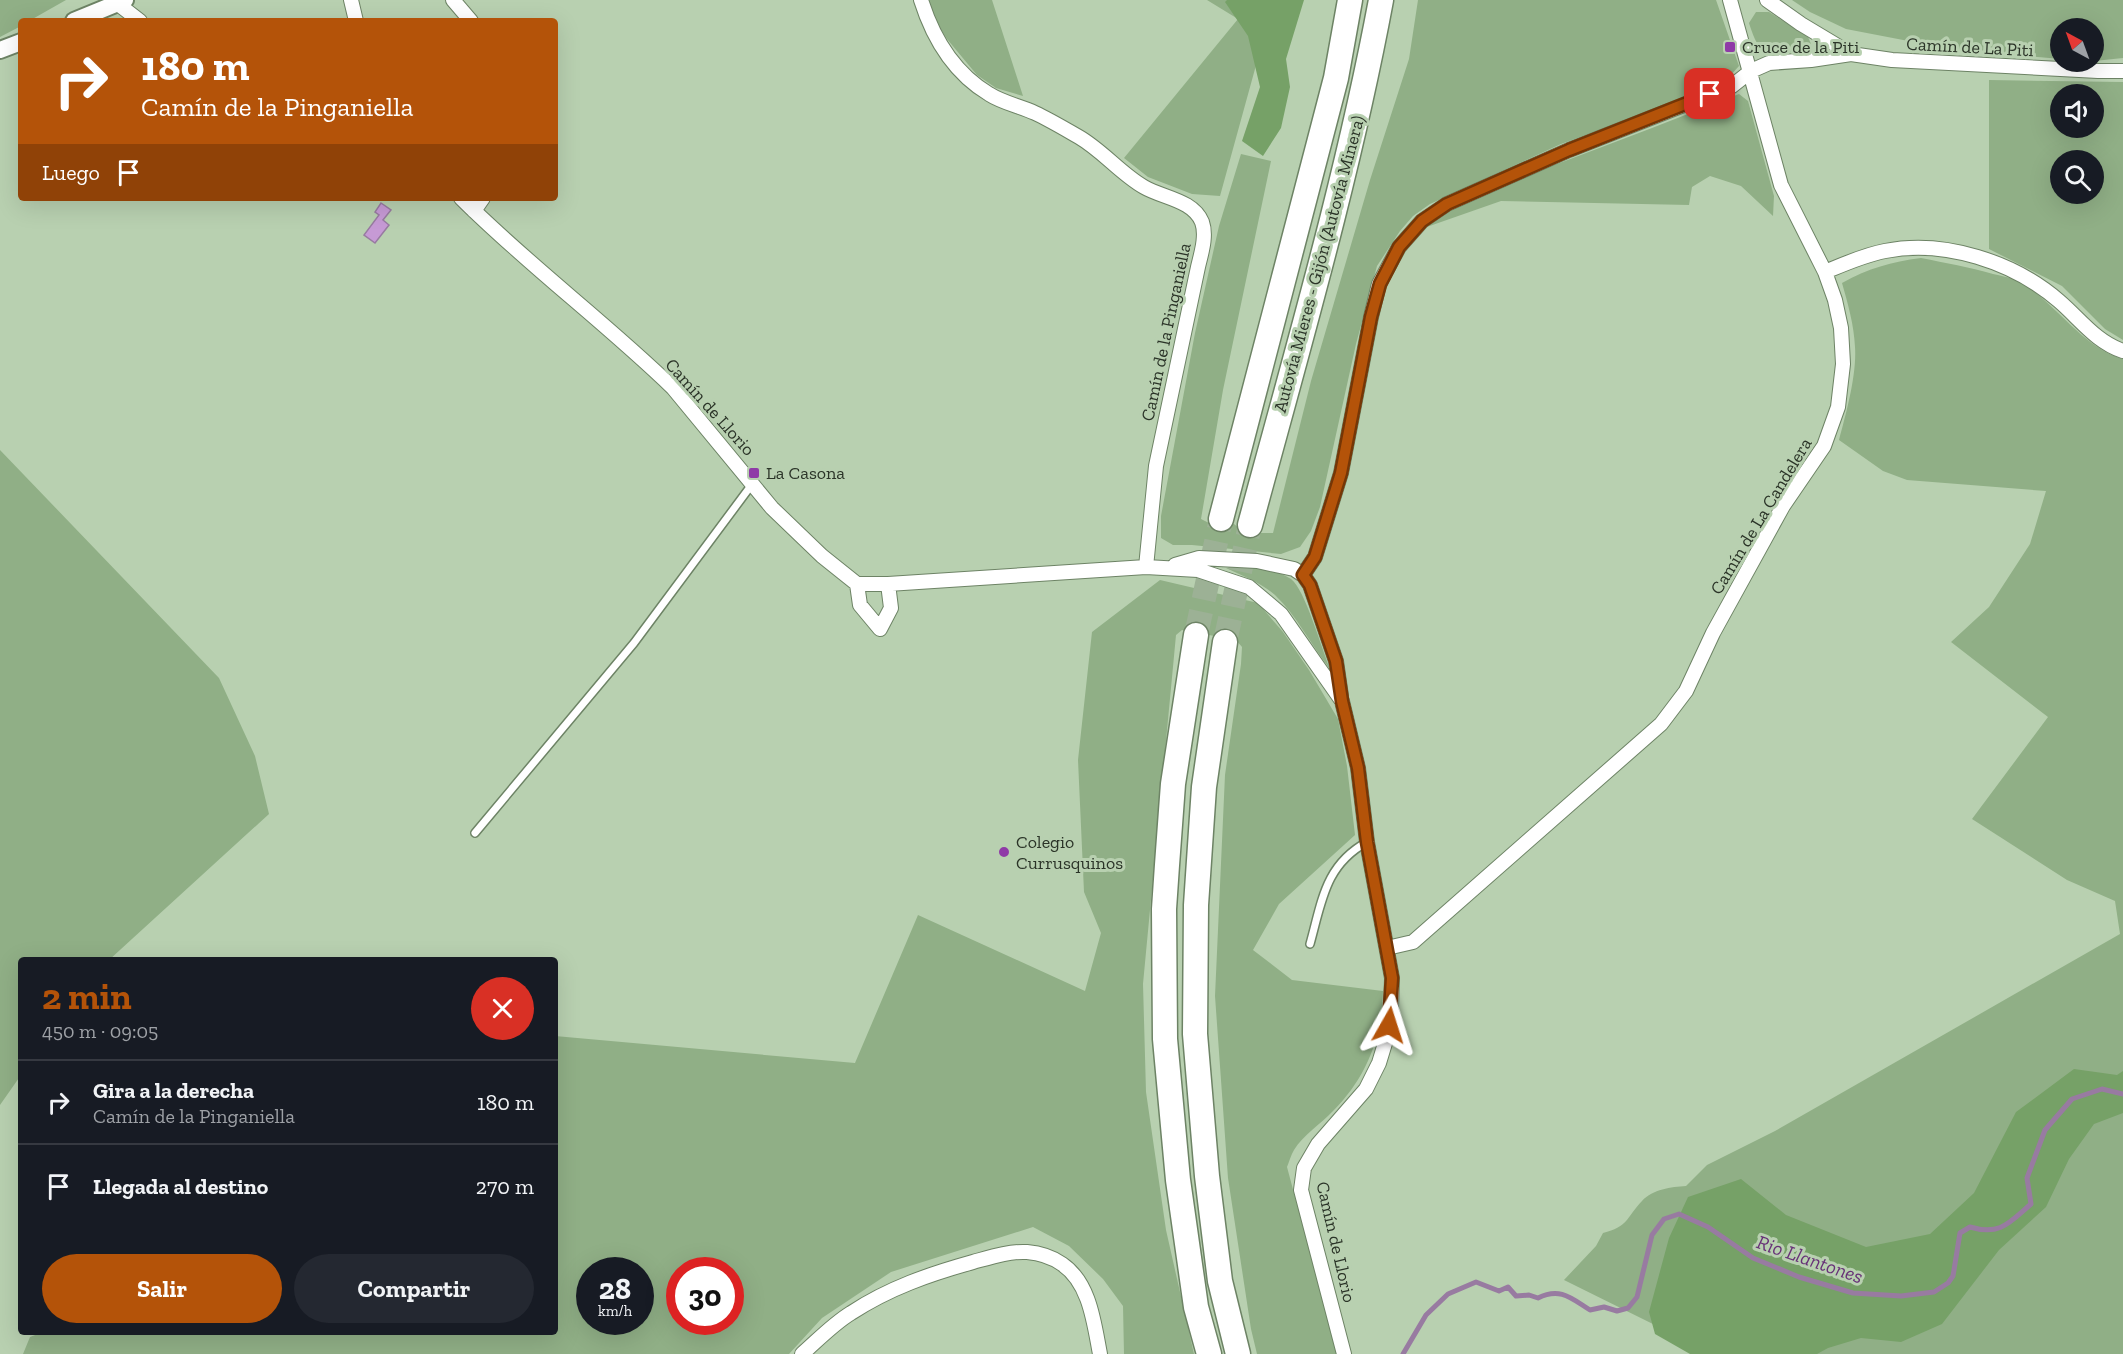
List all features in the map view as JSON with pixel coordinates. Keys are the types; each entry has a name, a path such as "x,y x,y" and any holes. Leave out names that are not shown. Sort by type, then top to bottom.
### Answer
{"highway":[{"path":"1335,78 1343,0"},
{"name":"Autovía Mieres - Gijón (Autovía Minera)","path":"1221,519 1335,78 1350,0"},
{"name":"Autovía Mieres - Gijón (Autovía Minera)","path":"1250,525 1365,85 1381,0"},
{"path":"1365,85 1388,0"},
{"path":"1196,635 1173,784 1164,909 1165,1040 1178,1180 1196,1307 1209,1354"},
{"path":"1226,642 1203,798 1196,905 1195,1034 1207,1176 1220,1281 1238,1354"}],"street":[{"path":"351,0 355,18"},
{"path":"453,0 468,18"},
{"name":"Camín de la Pinganiella","path":"921,0 939,44 953,64 989,94 1034,112 1080,138 1103,153 1144,187 1183,203 1202,222 1203,237 1198,267 1156,466 1146,567"},
{"name":"Camín de La Candelera","path":"1387,948 1413,942 1661,724 1686,691 1713,633 1778,516 1824,446 1838,407 1843,364 1841,328 1835,300 1825,272 1781,185 1730,0"},
{"name":"Camín de La Piti","path":"1767,0 1801,24 1851,54"},
{"path":"82,18 122,2 137,18"},
{"path":"0,50 18,43"},
{"name":"Camín de La Piti","path":"1751,71 1769,63 1851,54 1892,60 2123,71"},
{"path":"1303,575 1315,557 1341,473 1371,317 1380,284 1399,247 1422,221 1447,204 1569,150 1732,86 1751,71"},
{"name":"Camín de Llorio","path":"464,201 673,388 772,508 822,556 857,584 888,584 1146,567 1198,570 1250,587 1281,614 1342,701"},
{"path":"474,211 481,201"},
{"path":"1825,272 1858,258 1886,250 1921,248 1965,253 2022,276 2059,301 2100,340 2123,351"},
{"name":"Camín de Llorio","path":"1165,568 1199,558 1257,561 1294,569 1303,575 1310,585 1336,661 1342,701 1358,768 1367,842 1392,978 1391,1010 1379,1063 1366,1089 1318,1144 1304,1168 1301,1190 1344,1354"},
{"path":"857,584 860,605 880,628 891,608 888,584"},
{"path":"802,1354 850,1313 886,1292 932,1273 1005,1254 1027,1252 1045,1255 1062,1264 1076,1278 1090,1308 1100,1354"}],"lane":[{"path":"476,833 634,643 753,483"},
{"path":"1310,944 1323,897 1335,868 1352,850 1367,842"}],"green space":[{"path":"0,0 66,0 34,18 18,18 18,28 0,37"},
{"path":"929,0 992,0 1023,96 996,88 977,75 947,39 934,18"},
{"path":"1207,0 1274,0 1220,196 1192,194 1148,177 1124,158 1238,19"},
{"path":"1227,0 1304,0 1286,59 1290,87 1281,128 1263,156 1242,141 1260,87 1248,36 1225,2"},
{"path":"1418,0 1716,0 1739,66 1728,78 1632,118 1561,144 1430,204 1413,216 1377,266 1356,344 1320,507 1311,531 1300,547 1281,554 1173,545 1161,538 1161,516 1195,333 1219,226 1241,154 1271,161 1223,390 1201,519 1215,526 1234,524 1245,533 1273,533 1311,381 1370,180 1409,59"},
{"path":"1792,0 2123,0 2123,58 2104,60 2104,18 2050,18 2050,58 1950,49 1846,29 1810,12"},
{"path":"1756,12 1769,12 1808,37 1811,44 1807,50 1775,54 1763,51 1749,23"},
{"path":"1989,80 2123,82 2123,340 2105,329 2062,286 1989,249"},
{"path":"1739,94 1748,101 1774,196 1773,216 1741,186 1710,176 1692,187 1689,205 1501,201 1421,229 1435,218 1470,198"},
{"path":"1921,258 2016,280 2043,299 2094,344 2123,359 2123,1354 1705,1354 1663,1329 1564,1280 1596,1246 1603,1233 1622,1225 1646,1197 1657,1191 1686,1186 1707,1165 1775,1131 2120,934 2115,901 2067,880 1972,819 2048,717 1951,642 1989,607 2030,544 2046,491 1907,480 1883,471 1839,440 1850,394 1855,358 1852,323 1842,283 1880,266"},
{"path":"0,450 219,678 255,756 269,814 112,957 18,957 18,1079 0,1105"},
{"path":"1245,566 1280,573 1296,585 1307,607 1330,669 1290,612 1275,595 1258,583 1226,568"},
{"path":"1160,580 1258,603 1283,632 1338,719 1347,766 1355,835 1279,904 1253,950 1292,980 1383,991 1375,1041 1363,1071 1345,1098 1298,1145 1287,1167 1337,1354 1257,1354 1251,1329 1228,1178 1215,996 1225,775 1242,647 1236,640 1182,630 1176,635 1143,984 1146,1092 1166,1230 1194,1354 1124,1354 1123,1306 1103,1279 1069,1246 1033,1227 891,1272 822,1318 789,1354 23,1354 30,1337 35,1335 558,1335 558,1036 855,1063 918,915 1085,991 1101,933 1084,892 1078,760 1092,632"},
{"path":"2074,1069 2117,1075 2123,1071 2123,1113 2094,1124 2069,1159 2046,1207 1999,1250 1942,1324 1901,1342 1861,1338 1828,1348 1817,1354 1690,1354 1655,1334 1649,1312 1669,1238 1688,1197 1741,1179 1786,1215 1866,1247 1930,1234 1974,1193 2016,1112"}],"shaded area":[{"path":"381,203 391,210 383,220 389,225 375,243 364,235 379,215 375,212"}],"waterway":[{"name":"Rio Llantones","path":"1403,1354 1426,1315 1448,1294 1476,1282 1499,1291 1508,1287 1516,1296 1529,1295 1538,1298 1553,1294 1565,1295 1590,1310 1604,1307 1617,1311 1628,1308 1637,1297 1652,1235 1664,1219 1679,1214 1708,1227 1753,1258 1799,1277 1853,1293 1901,1296 1934,1292 1948,1283 1953,1276 1960,1233 1970,1227 1997,1229 2010,1222 2031,1204 2027,1178 2045,1130 2072,1099 2102,1089 2123,1094"}],"tunnel":[{"path":"1196,635 1221,519"},
{"path":"1225,642 1250,525"}],"place":[{"name":"Cruce de la Piti","path":"1730,47"},
{"name":"La Casona","path":"754,473"},
{"name":"Colegio Currusquinos","path":"1004,852"}],"route":[{"path":"1389,1025 1392,978 1367,842 1358,768 1342,701 1336,661 1310,585 1303,575 1315,557 1341,473 1371,317 1380,284 1399,247 1422,221 1447,204 1569,150 1710,94"}]}
